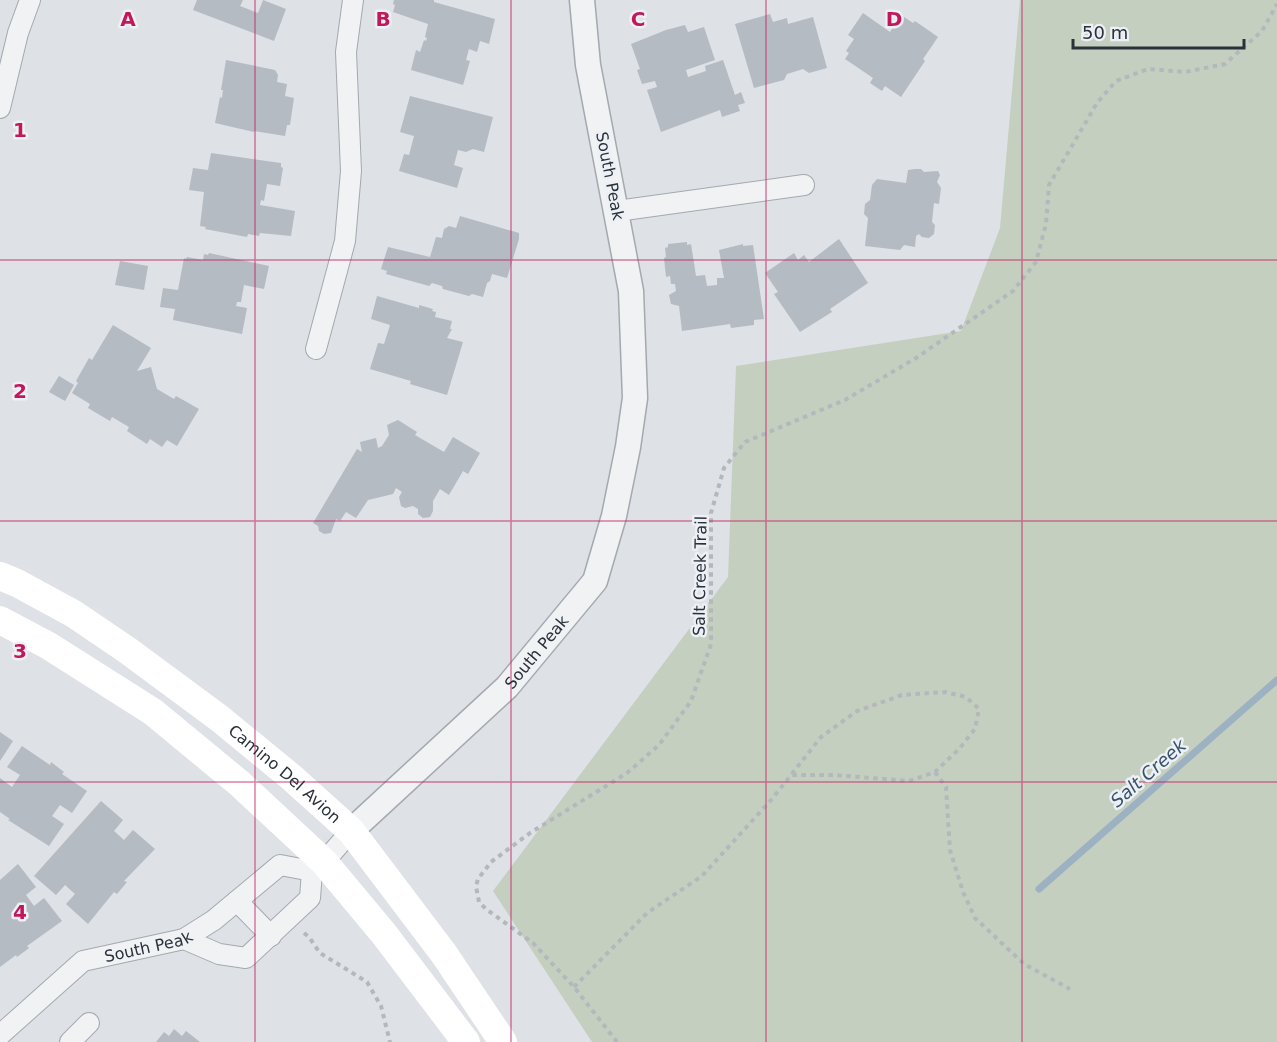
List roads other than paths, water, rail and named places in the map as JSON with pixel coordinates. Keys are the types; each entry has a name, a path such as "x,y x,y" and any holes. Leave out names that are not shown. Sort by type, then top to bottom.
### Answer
{"main road":[{"name":"Camino Del Avion","path":"0,576 74,614 127,650 219,717 351,831 444,954 503,1042"},
{"path":"0,620 49,646 153,712 239,783 384,934 466,1042"}],"street":[{"path":"0,108 18,33 30,0"},
{"path":"316,349 345,241 351,171 346,52 354,0"},
{"name":"South Peak","path":"0,1035 83,961 184,939 214,920 280,865 318,866 351,831 507,687 595,581 614,516 635,398 631,291 588,65 582,0"},
{"path":"617,211 804,185"},
{"path":"184,939 219,954 246,958 310,898 318,866"},
{"path":"237,902 271,936"},
{"path":"70,1042 89,1023"}],"waterway":[{"name":"Salt Creek","path":"1039,889 1277,680"}]}
